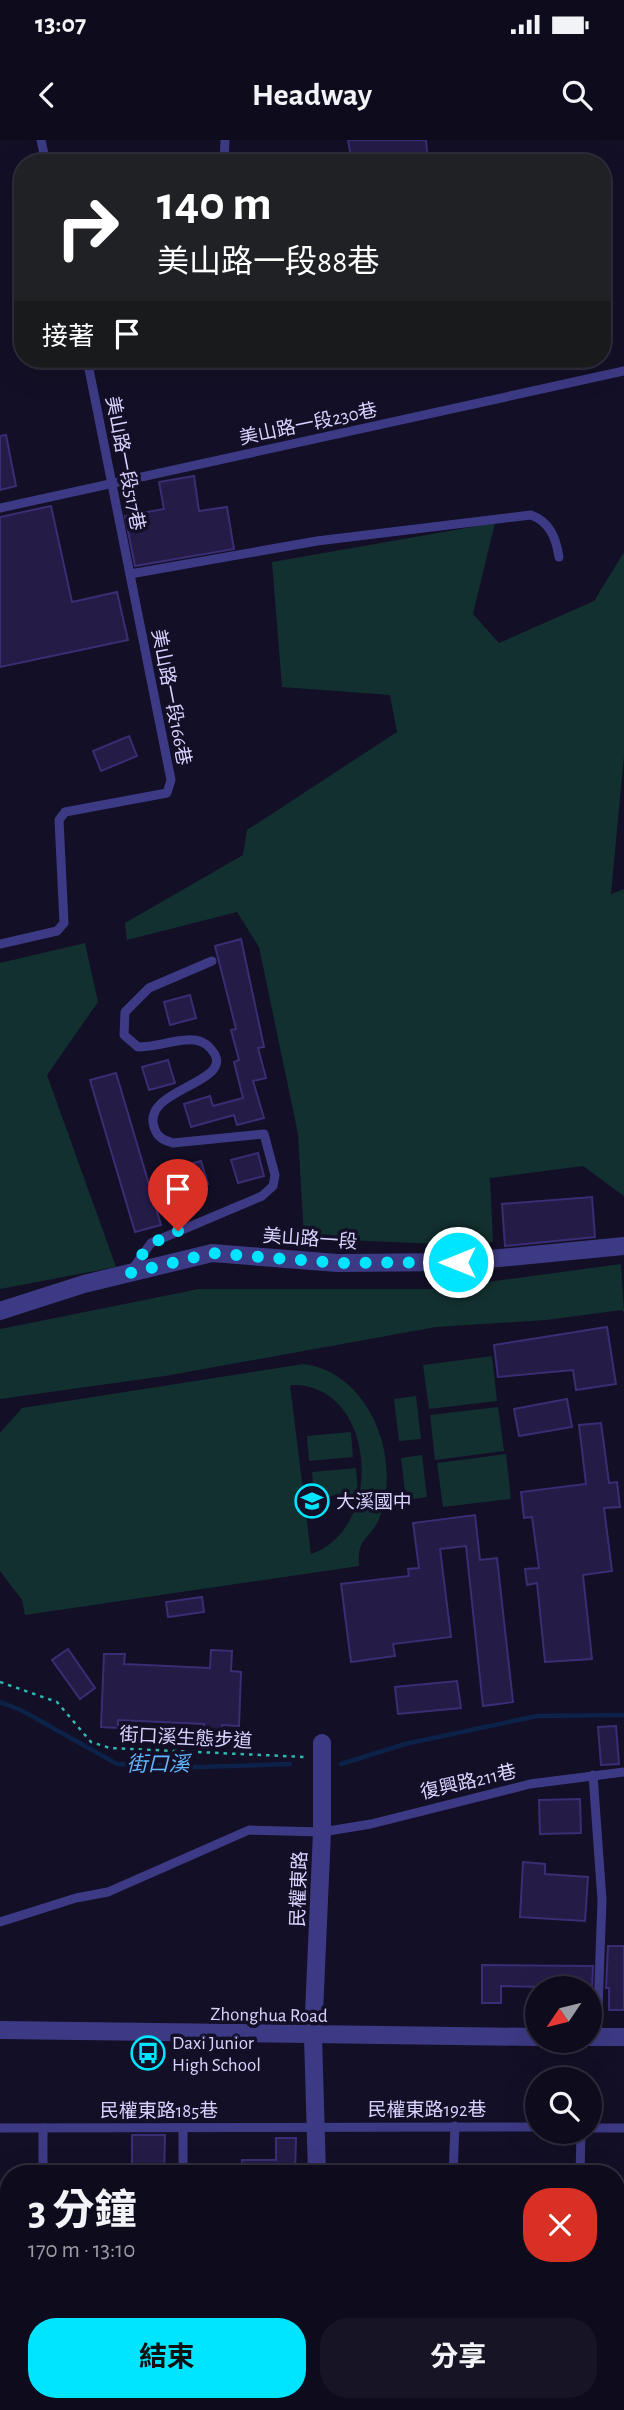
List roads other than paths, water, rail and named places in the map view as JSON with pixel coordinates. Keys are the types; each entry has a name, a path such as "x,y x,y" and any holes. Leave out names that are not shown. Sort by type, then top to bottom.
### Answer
{"street":[{"name":"美山路一段","path":"0,1311 212,1253 337,1263 458,1262 624,1246"},
{"name":"民權東路","path":"316,1750 322,1832 313,2036 317,2165"},
{"name":"Zhonghua Road","path":"0,2030 525,2037"},
{"path":"602,2037 624,2038"}],"lane":[{"name":"美山路一段517巷","path":"89,368 130,574"},
{"name":"美山路一段230巷","path":"0,508 624,371"},
{"path":"130,574 317,541 531,515 540,518 550,529 559,557"},
{"name":"美山路一段166巷","path":"0,944 57,931 64,923 60,820 65,812 166,793 171,780 130,574"},
{"path":"131,1273 143,1250 150,1243 262,1196 273,1186 275,1175 264,1134 173,1143 162,1140 155,1131 152,1121 166,1098 208,1077 214,1070 216,1059 212,1050 195,1039 138,1047 124,1035 125,1012 141,993 212,961"},
{"name":"復興路211巷","path":"0,1922 76,1898 108,1892 249,1830 322,1832 371,1824 530,1784 624,1772"},
{"path":"593,1775 602,1900 598,1976"},
{"path":"453,2165 455,2126"},
{"name":"民權東路192巷","path":"317,2127 525,2127"},
{"name":"民權東路185巷","path":"0,2128 317,2127"},
{"path":"43,2128 43,2165"},
{"path":"183,2128 183,2165"},
{"path":"602,2128 624,2128"},
{"path":"580,2144 580,2165"}],"waterway":[{"name":"街口溪","path":"0,1702 21,1710 117,1764 200,1767 290,1764"},
{"name":"街口溪","path":"341,1764 405,1744 537,1716 624,1715"}],"place":[{"name":"大溪國中","path":"312,1501"},
{"name":"Daxi Junior High School","path":"148,2053"}]}
